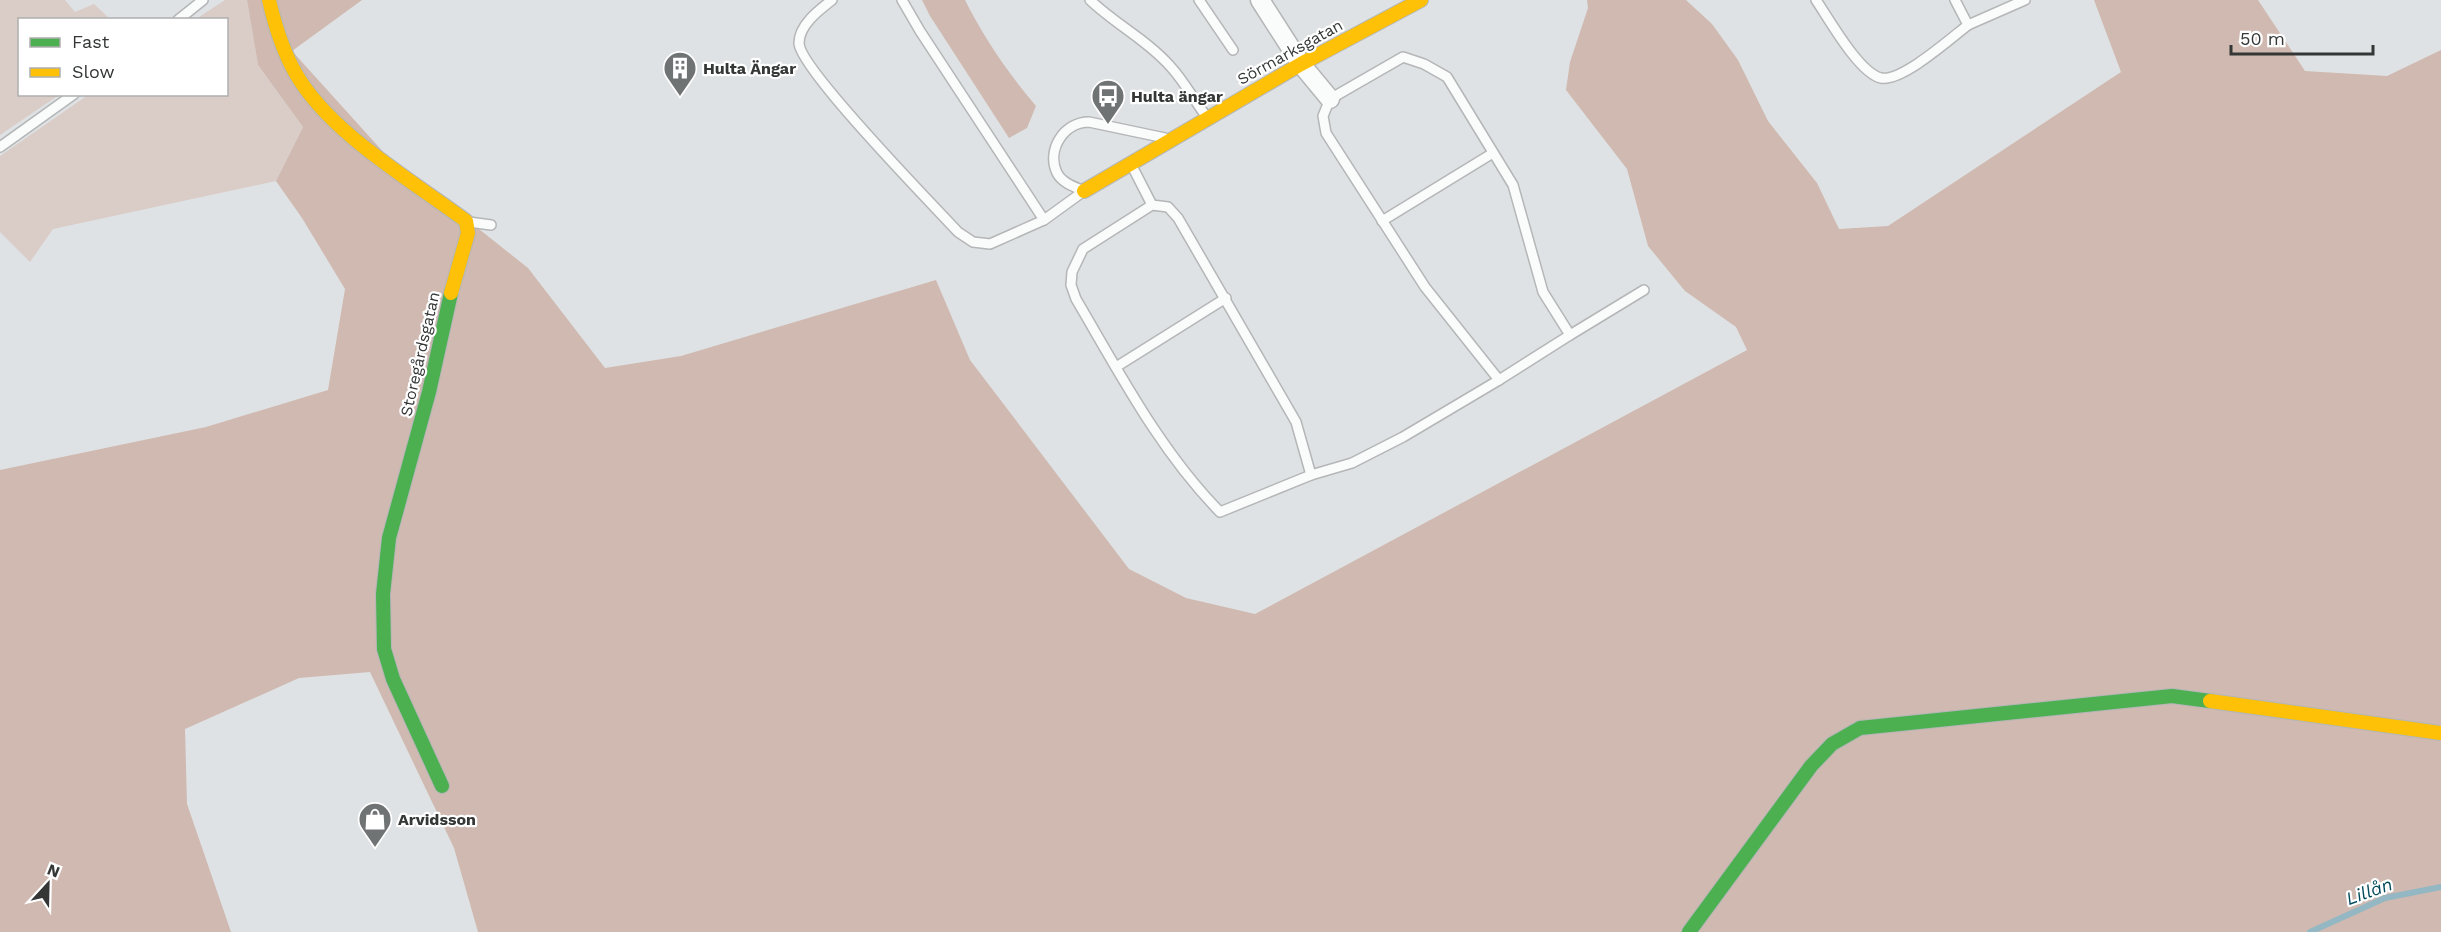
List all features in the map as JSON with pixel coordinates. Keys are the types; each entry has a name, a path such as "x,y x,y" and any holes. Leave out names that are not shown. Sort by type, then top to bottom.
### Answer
{"street":[{"path":"269,0 283,49 297,76 311,94 337,123 466,221"},
{"path":"1260,0 1301,64 1330,99"},
{"name":"Sörmarksgatan","path":"1084,191 1301,64 1421,0"},
{"name":"Storegårdsgatan","path":"442,786 393,680 384,649 383,594 389,538 429,392 460,256 468,233 466,221"},
{"path":"1689,932 1811,766 1832,744 1860,728 2172,696 2441,733"}],"lane":[{"path":"180,18 203,0"},
{"path":"832,0 818,10 806,25 799,41 801,54 826,88 958,232 973,242 990,244 1044,220 1084,191 1065,182 1057,174 1054,162 1058,141 1071,126 1089,122 1170,139"},
{"path":"902,0 1044,220"},
{"path":"1090,0 1104,14 1148,46 1170,66 1207,118"},
{"path":"1199,0 1233,50"},
{"path":"1816,0 1865,69 1881,78 1894,76 1908,69 1968,25 2025,0"},
{"path":"1955,0 1968,25"},
{"path":"1499,380 1425,287 1326,133 1323,116 1330,99 1403,57 1424,64 1447,77 1513,185 1543,291 1570,335"},
{"path":"0,147 71,96"},
{"path":"1382,221 1493,153"},
{"path":"1131,164 1152,205"},
{"path":"1311,475 1296,422 1179,218 1168,207 1152,205 1083,249 1072,272 1071,285 1076,299 1161,440 1198,491 1220,512 1311,475 1352,463 1403,437 1644,290"},
{"path":"466,221 491,225"},
{"path":"1116,366 1226,298"}],"shaded area":[{"path":"0,0 65,0 75,12 94,4 109,18 18,18 18,96 58,96 0,135"},
{"path":"225,0 247,0 258,65 303,127 276,181 53,229 30,262 0,232 0,156 87,96 228,96 228,18 198,18"},
{"path":"247,0 362,0 292,51 386,155 528,268 605,368 681,356 936,280 970,360 1129,569 1186,598 1255,614 1747,350 1736,327 1685,291 1648,246 1627,169 1566,90 1570,62 1588,8 1587,0 1686,0 1712,24 1738,60 1768,121 1817,183 1839,229 1888,226 2121,72 2094,0 2258,0 2305,71 2387,76 2441,50 2441,932 478,932 454,848 370,672 299,678 185,729 187,804 231,932 0,932 0,470 206,427 328,390 345,289 302,218 276,181 303,127 258,65"},
{"path":"922,0 965,0 997,55 1036,106 1027,128 1009,138"}],"waterway":[{"name":"Lillån","path":"2310,932 2385,898 2441,887"}],"traffic: fast":[{"path":"442,786 393,679 384,649 383,594 389,538 429,392 451,293"},
{"path":"1689,932 1811,766 1832,744 1860,728 2172,696 2210,701"}],"traffic: slow":[{"path":"269,0 276,29 287,56 311,96 350,136 466,221 468,233 451,293"},
{"path":"1084,191 1301,64 1421,0"},
{"path":"2210,701 2441,733"}],"place":[{"name":"Hulta Ängar","path":"680,97"},
{"name":"Hulta ängar","path":"1108,125"},
{"name":"Arvidsson","path":"375,848"}]}
